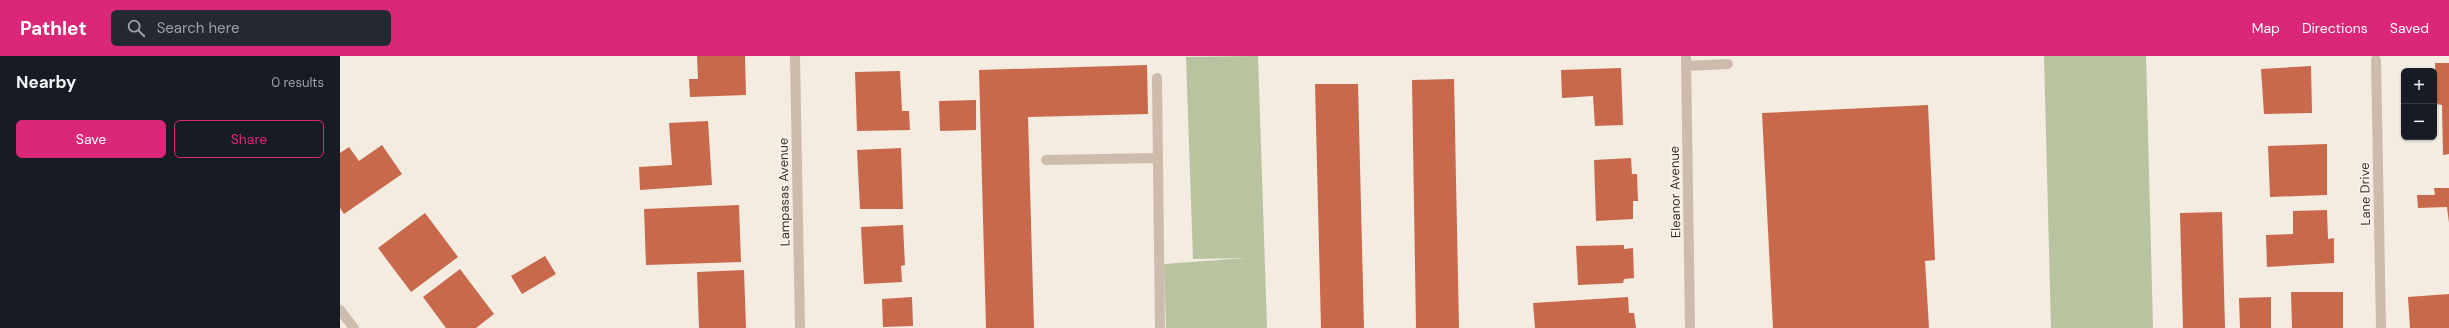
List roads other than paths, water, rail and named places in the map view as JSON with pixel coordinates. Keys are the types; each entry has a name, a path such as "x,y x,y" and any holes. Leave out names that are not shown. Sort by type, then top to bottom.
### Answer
{"street":[{"name":"Lampasas Avenue","path":"795,56 800,328"},
{"name":"Lane Drive","path":"2376,60 2381,328"},
{"path":"1686,61 1728,64"},
{"name":"Eleanor Avenue","path":"1686,61 1690,328"},
{"path":"1157,78 1160,328"},
{"path":"1046,160 1158,158"},
{"path":"340,310 354,328"}]}
